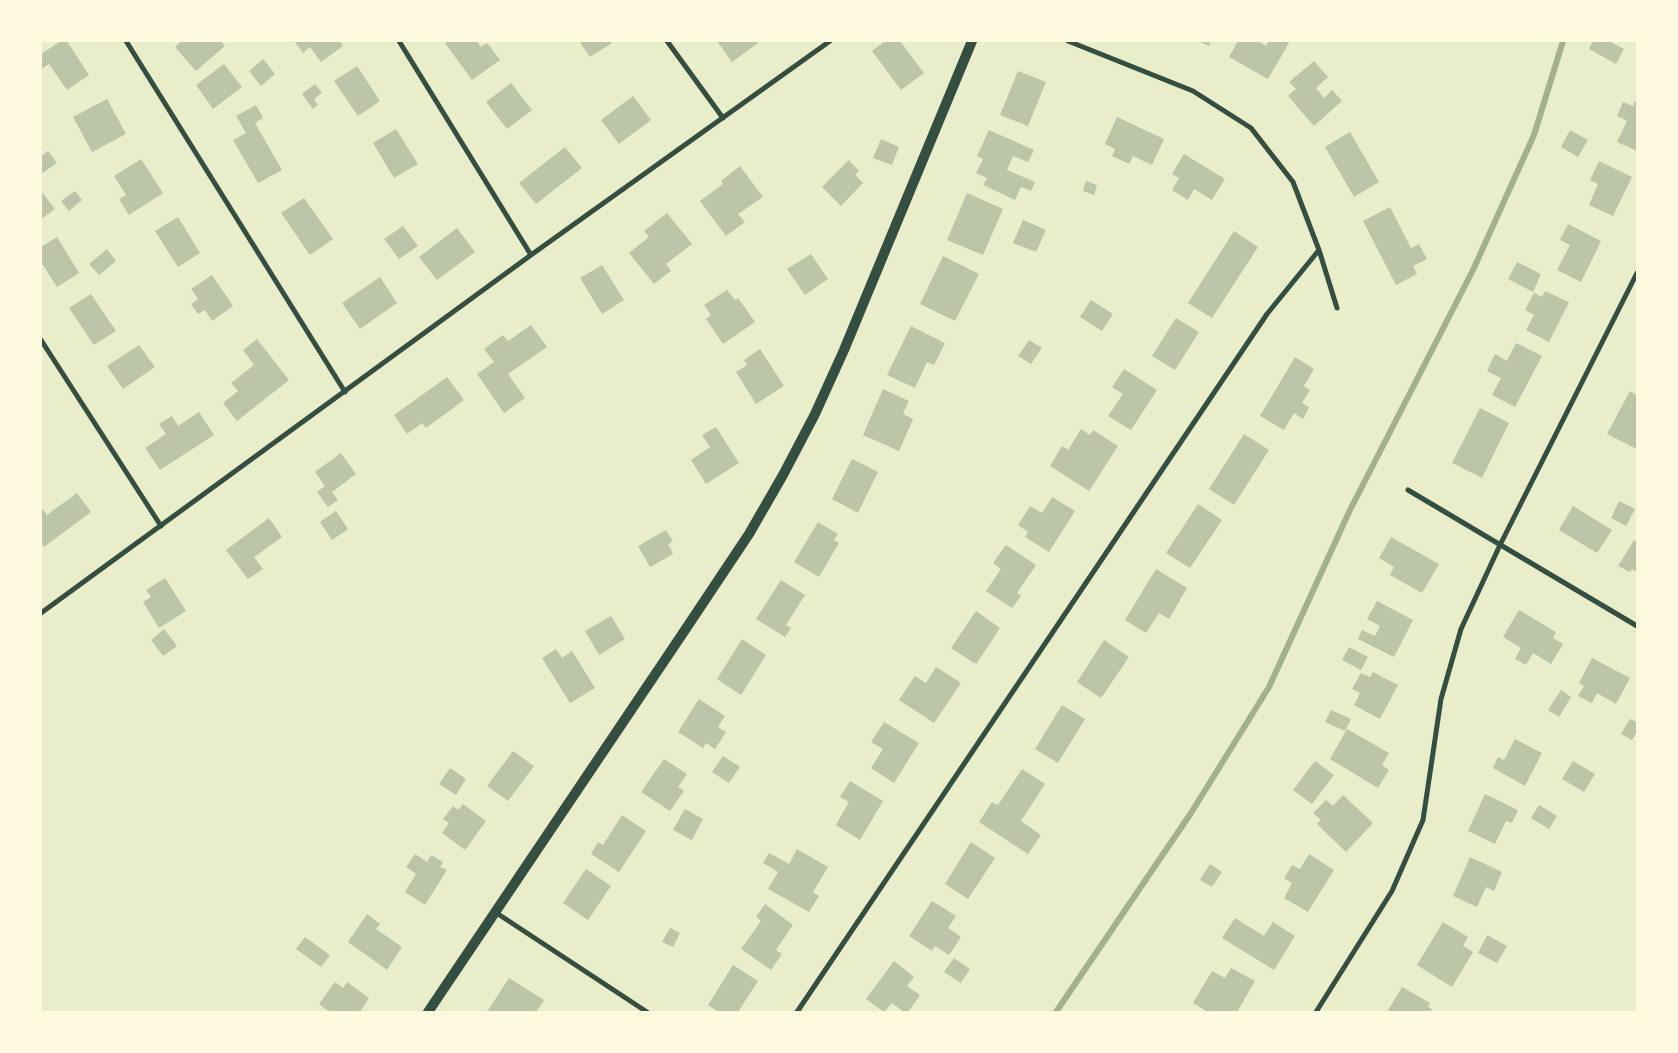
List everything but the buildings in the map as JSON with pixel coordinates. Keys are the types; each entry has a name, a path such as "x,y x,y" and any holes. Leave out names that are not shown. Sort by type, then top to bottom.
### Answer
{"main road":[{"path":"428,1012 749,534 783,475 815,414 844,350 972,41"}],"street":[{"path":"126,41 344,392"},
{"path":"399,41 532,255"},
{"path":"667,41 723,118"},
{"path":"41,613 532,255 830,41"},
{"path":"1068,41 1192,91 1251,128 1293,182 1319,250 1337,308"},
{"path":"797,1012 1267,314 1319,250"},
{"path":"1316,1012 1392,891 1423,820 1441,699 1461,629 1500,545 1637,273"},
{"path":"41,340 161,526"},
{"path":"1408,490 1637,626"},
{"path":"496,912 647,1012"}],"waterway":[{"path":"1056,1012 1191,813 1269,687 1349,512 1473,270 1534,135 1563,41"}]}
